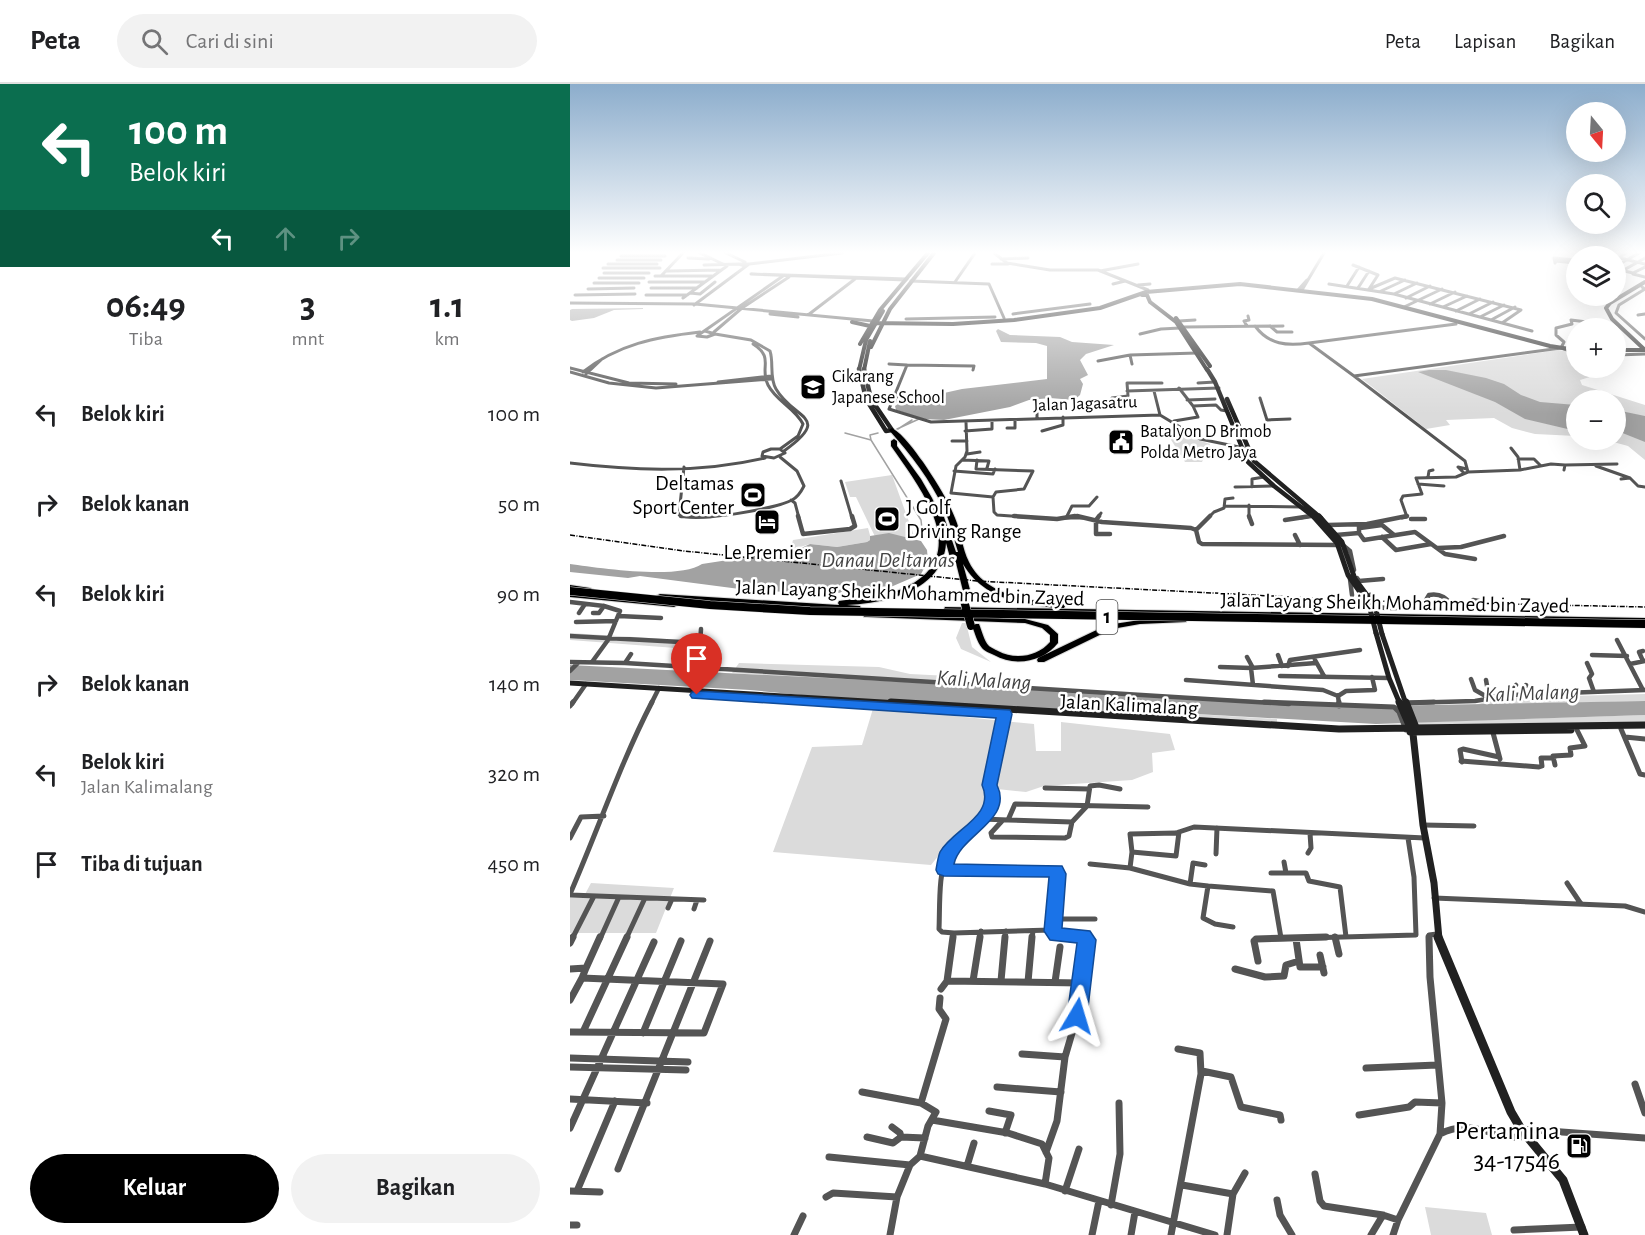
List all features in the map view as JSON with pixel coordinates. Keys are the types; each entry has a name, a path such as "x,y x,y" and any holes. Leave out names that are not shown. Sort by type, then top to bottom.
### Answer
{"highway":[{"path":"889,431 922,479 944,523 978,645 987,655 1002,661 1017,663 1048,657 1116,626 1183,620"},
{"path":"889,431 934,492 973,574 991,590 1014,599 1049,605 1208,612"},
{"path":"746,603 845,603 871,600 909,588 933,572 940,562 943,550 937,515 914,472 894,446 894,441"},
{"path":"955,535 966,597"},
{"name":"1","path":"570,591 862,608 1208,612 1645,623"},
{"name":"1","path":"570,591 703,608 867,615 1645,623"},
{"name":"Jalan Layang Sheikh Mohammed bin Zayed","path":"570,591 668,601 810,611 1645,623"},
{"path":"867,615 1025,621 1049,628 1054,633 1055,640 1052,648 1042,655 1027,659 1010,658 986,648 974,626"}],"main road":[{"path":"862,382 855,375 855,360 862,340 884,307"},
{"path":"887,307 868,340 858,364 866,402 889,431"},
{"path":"862,382 868,354 892,307"},
{"path":"852,322 990,321 1081,307"},
{"path":"884,320 990,321 1082,312 1099,307"},
{"path":"1160,307 1180,325 1193,342 1218,385 1248,462 1312,516 1341,546 1350,579 1372,606"},
{"path":"1405,307 1566,348"},
{"path":"1609,307 1607,312 1643,349"},
{"path":"1614,307 1613,312 1643,349"},
{"path":"859,320 877,315"},
{"path":"879,329 885,325 907,322"},
{"path":"1193,342 1197,353 1218,385 1244,448 1258,466 1309,507 1336,535 1355,579 1372,606 1389,678 1402,706"},
{"path":"1626,351 1643,349"},
{"path":"1626,351 1643,349"},
{"path":"1379,634 1396,679 1410,729 1425,838 1431,861 1437,934 1511,1112 1563,1180 1583,1231"},
{"name":"Jalan Kalimalang","path":"570,685 1215,724 1339,729 1492,729"},
{"path":"1492,729 1645,727"},
{"path":"1492,729 1577,730 1645,727"}],"street":[{"path":"703,307 852,322"},
{"path":"571,370 590,366 635,344 666,337 698,334 737,307"},
{"path":"698,334 703,338 714,334 745,307"},
{"path":"808,315 819,307"},
{"path":"1000,307 1005,318"},
{"path":"1070,309 1079,307"},
{"path":"1439,307 1532,331"},
{"path":"1456,311 1465,307"},
{"path":"1469,314 1484,307"},
{"path":"1480,317 1499,307"},
{"path":"1491,320 1515,307 1521,310 1514,317 1502,323"},
{"path":"1617,307 1613,312 1645,339"},
{"path":"740,310 872,323"},
{"path":"1013,314 1039,314"},
{"path":"1638,315 1645,314"},
{"path":"1246,326 1244,321 1249,320 1248,316"},
{"path":"966,320 995,317"},
{"path":"1513,326 1522,320 1514,317"},
{"path":"1140,334 1195,320"},
{"path":"907,322 937,321"},
{"path":"1254,326 1266,340 1290,346 1456,324"},
{"path":"1180,325 1283,326"},
{"path":"1270,326 1276,332 1292,332"},
{"path":"1354,376 1561,347 1564,342 1556,335 1556,328 1566,326"},
{"path":"705,331 738,339 761,349 767,357 765,378 777,399 798,416 803,424 795,440 782,450 780,457"},
{"path":"714,334 751,340 766,348 772,356 771,378 783,398 804,415 809,423 800,441 782,450 765,451 764,457"},
{"path":"1266,340 1275,339"},
{"path":"1309,343 1465,461 1466,471"},
{"path":"1098,361 1130,355 1197,353"},
{"path":"1130,355 1132,364"},
{"path":"1195,362 1202,361"},
{"path":"889,364 974,366 973,370"},
{"path":"895,399 896,389 907,365"},
{"path":"583,374 590,366"},
{"path":"571,370 629,383 659,385 771,378"},
{"path":"571,370 624,386 656,388 765,378"},
{"path":"596,379 602,377"},
{"path":"1198,382 1218,385"},
{"path":"1112,402 1113,398 1128,396 1128,383 1162,383"},
{"path":"1127,391 1218,385"},
{"path":"1174,421 1197,418 1193,406 1179,388"},
{"path":"1154,391 1160,414"},
{"path":"895,399 926,396"},
{"path":"895,399 927,400 932,397"},
{"path":"1260,398 1268,420 1290,419"},
{"name":"Jalan Jagasatru","path":"895,399 890,410 920,419 966,422 1160,414 1174,421 1195,437 1244,448"},
{"path":"1187,400 1215,399"},
{"path":"1193,406 1216,405 1221,410 1227,411"},
{"path":"1037,408 1037,419"},
{"path":"1111,408 1112,416"},
{"path":"1042,430 1063,425 1062,417"},
{"path":"1006,428 1015,428 1015,420"},
{"path":"965,431 992,429 992,421"},
{"path":"966,422 967,454 954,471 952,494 993,497"},
{"path":"952,441 967,441"},
{"path":"1510,448 1518,459 1520,470"},
{"path":"967,454 980,452"},
{"path":"570,461 684,469 725,467 764,457 780,457 797,471 803,480 803,490 791,501 732,512 682,517 679,514 684,469"},
{"path":"1518,459 1534,459 1541,466"},
{"path":"962,460 989,461 987,468"},
{"path":"977,460 976,468 1033,471 1024,489 997,492 993,497 995,513 1000,516 1083,517 1196,530"},
{"path":"1416,478 1456,477 1466,471 1617,464"},
{"path":"1594,465 1606,472 1619,473 1630,478 1638,486 1645,487"},
{"path":"1529,468 1540,472"},
{"path":"954,471 993,474 995,469"},
{"path":"1428,477 1429,471 1434,470"},
{"path":"1412,472 1421,495 1402,497 1401,503 1409,518 1418,524"},
{"path":"971,482 973,474"},
{"path":"1252,487 1252,479 1264,477"},
{"path":"1621,479 1630,478"},
{"path":"791,501 795,503 803,534 850,529 855,526 841,481"},
{"path":"1418,484 1444,486"},
{"path":"1234,487 1274,486"},
{"path":"1066,518 1072,506 1089,507 1097,497"},
{"path":"1225,506 1225,499 1233,498"},
{"path":"1267,501 1269,514"},
{"path":"1249,505 1248,514 1252,524"},
{"path":"1196,530 1213,512 1225,506 1302,507"},
{"path":"1101,513 1096,520 1096,534 1110,534"},
{"path":"1285,520 1312,516"},
{"path":"1336,535 1409,518 1425,519"},
{"path":"1328,525 1359,528 1382,525 1394,535"},
{"path":"1359,528 1366,540 1415,532 1438,548 1445,556 1475,559"},
{"path":"1196,530 1199,542 1202,544 1341,546 1350,551 1359,581 1382,607 1481,608 1478,601 1473,600"},
{"path":"1295,535 1300,545"},
{"path":"1438,548 1461,547 1504,536"},
{"path":"1382,537 1396,550 1431,544"},
{"path":"1350,579 1352,595"},
{"path":"1359,581 1383,579"},
{"path":"1430,608 1426,600 1429,595 1439,594 1448,599 1454,608"},
{"path":"570,602 619,610 609,638 592,662"},
{"path":"579,613 585,604"},
{"path":"593,613 599,613 604,606"},
{"path":"609,614 615,609"},
{"path":"576,622 618,618 661,618"},
{"path":"699,643 701,629"},
{"path":"570,636 699,643 718,651 710,668"},
{"path":"570,671 574,663 625,663 1339,706 1402,706 1475,701 1522,694 1644,690 1617,640"},
{"path":"1288,666 1290,660 1360,650"},
{"path":"1630,663 1644,661 1639,652 1642,651"},
{"path":"625,663 631,654"},
{"path":"1278,655 1282,666"},
{"path":"1592,655 1627,656"},
{"path":"1312,656 1324,676"},
{"path":"1247,657 1252,668 1253,685"},
{"path":"1220,667 1252,668 1316,663"},
{"path":"1587,663 1592,674 1589,678 1594,692"},
{"path":"1194,673 1196,680"},
{"path":"1281,676 1389,678"},
{"path":"1338,696 1346,691 1375,690 1372,677"},
{"path":"1471,679 1476,690 1491,697"},
{"path":"1186,680 1323,690 1338,696"},
{"path":"1486,680 1491,697"},
{"path":"1514,695 1513,688 1516,685"},
{"path":"1522,694 1526,685"},
{"path":"570,706 585,686"},
{"path":"658,691 628,748 604,816 570,895 701,900 694,909"},
{"path":"1338,696 1339,706"},
{"path":"1402,706 1410,729"},
{"path":"1005,712 989,785 994,799 982,819 948,853 944,870 939,929 942,932 954,933 1053,931 1056,935 1086,938 1077,1016 1065,1057 1057,1121 1046,1152"},
{"path":"1492,729 1501,764"},
{"path":"1622,729 1640,774 1645,775"},
{"path":"1499,757 1482,755 1472,749 1460,750 1462,763 1541,767 1541,759 1554,758 1555,755 1571,755 1570,748 1585,746 1577,730"},
{"path":"1625,737 1645,739"},
{"path":"1554,758 1556,765"},
{"path":"1045,788 1089,789 1096,785 1120,789"},
{"path":"1016,796 1016,804 1005,820 991,833 992,837 1065,838 1069,836 1072,822 1087,806 1089,789"},
{"path":"1016,804 1148,807"},
{"path":"570,838 581,817 604,816"},
{"path":"982,819 1072,822"},
{"path":"1423,825 1474,826"},
{"path":"1130,868 1132,852 1130,834 1179,832 1194,827 1425,838"},
{"path":"1216,854 1217,828"},
{"path":"1132,852 1175,857 1179,832"},
{"path":"1308,853 1311,848 1310,833"},
{"path":"1258,961 1255,939 1416,935 1414,877 1408,838"},
{"path":"1284,862 1286,873"},
{"path":"1190,884 1193,863 1205,865"},
{"path":"1089,864 1130,868 1190,884 1272,891 1281,938"},
{"path":"944,870 1056,871 1053,931"},
{"path":"1271,873 1305,873 1308,881 1340,887 1346,937"},
{"path":"1567,883 1581,904"},
{"path":"1208,886 1203,918 1215,924 1233,927"},
{"path":"570,943 594,896"},
{"path":"570,1000 619,897"},
{"path":"583,1032 645,898"},
{"path":"1434,898 1633,907 1645,912"},
{"path":"668,908 672,899"},
{"path":"1054,919 1095,919"},
{"path":"974,981 981,931"},
{"path":"1000,981 1006,931"},
{"path":"1028,982 1033,931"},
{"path":"941,989 947,981 954,933"},
{"path":"1371,1235 1391,1218 1440,1134 1440,1103 1434,1065 1429,935 1437,934"},
{"path":"1335,938 1339,954"},
{"path":"1296,939 1302,967 1323,970 1320,955"},
{"path":"643,1033 681,941"},
{"path":"618,1169 710,941"},
{"path":"570,1128 654,942"},
{"path":"1055,982 1060,947"},
{"path":"1235,969 1265,977 1283,976 1286,965 1299,961"},
{"path":"570,969 586,968"},
{"path":"570,1032 701,1034 708,1028 723,984 582,978"},
{"path":"947,981 1081,983"},
{"path":"921,1103 946,1017 939,1009 940,998"},
{"path":"1171,1235 1202,1071 1202,1057 1199,1051 1178,1049"},
{"path":"1022,1054 1065,1057"},
{"path":"570,1058 688,1062"},
{"path":"1366,1068 1434,1065"},
{"path":"570,1067 686,1070"},
{"path":"1202,1071 1228,1074 1234,1078 1241,1107 1280,1115 1281,1120"},
{"path":"1635,1084 1645,1113"},
{"path":"997,1087 1061,1092"},
{"path":"862,1092 921,1103 935,1110 920,1156 910,1165 897,1197 890,1235"},
{"path":"570,1099 646,1103"},
{"path":"600,1192 573,1191 615,1101"},
{"path":"1359,1115 1409,1107 1415,1102 1440,1103"},
{"path":"1111,1205 1119,1175 1122,1139 1119,1103"},
{"path":"989,1111 1011,1115 1005,1133"},
{"path":"932,1120 1005,1133 1039,1143 1050,1162 1045,1184"},
{"path":"892,1127 900,1133 901,1137"},
{"path":"1440,1134 1453,1128 1490,1131 1513,1140 1525,1132 1645,1138"},
{"path":"867,1137 891,1143 901,1137 925,1138"},
{"path":"967,1166 974,1143"},
{"path":"1065,1191 1079,1149"},
{"path":"920,1156 1045,1184 1214,1235"},
{"path":"829,1157 910,1165"},
{"path":"1227,1235 1233,1194 1245,1173"},
{"path":"1315,1174 1320,1201 1324,1206 1391,1218"},
{"path":"1182,1185 1233,1194"},
{"path":"825,1197 833,1193 897,1197"},
{"path":"1277,1200 1280,1215 1292,1235"},
{"path":"1092,1235 1099,1201"},
{"path":"1131,1235 1135,1212"},
{"path":"794,1235 802,1216"},
{"path":"1391,1218 1393,1235"},
{"path":"1514,1230 1583,1231"}],"shaded area":[{"path":"1558,350 1566,351 1566,378 1587,378 1580,380 1582,385 1598,390 1566,390 1566,436 1535,434 1512,428 1494,418 1446,420 1450,425 1426,429 1362,379"},
{"path":"1626,399 1645,405 1645,460 1626,445"},
{"path":"1181,434 1210,444 1202,462 1185,462 1168,435"},
{"name":"J Golf Driving Range","path":"892,475 916,541 880,547 856,497 850,497 845,482"},
{"path":"868,528 871,539 867,542 837,547 810,544 790,550 793,540"},
{"path":"962,623 966,623 972,647 991,662 961,649 956,638"},
{"path":"570,633 711,642 710,648 702,650 570,640"},
{"path":"739,663 879,667 910,674 969,677 964,687 732,673"},
{"path":"1645,694 1645,701 1476,705 1495,698"},
{"path":"875,702 957,707 955,716 1034,724 1036,751 1061,751 1061,722 1170,734 1175,750 1152,753 1153,772 1132,780 1044,786 1026,792 988,788 981,813 947,845 931,865 773,852 812,747 862,745"},
{"path":"1143,711 1277,719 1277,726 1097,713"},
{"path":"1645,715 1645,729 1445,732 1418,728 1416,722"},
{"path":"591,883 674,888 656,933 570,933 570,898 583,898"},
{"path":"1425,1207 1486,1213 1492,1235 1431,1235"}],"water":[{"path":"643,308 614,310 594,318 572,321 570,310"},
{"path":"998,329 1010,335 1060,337 1072,342 1114,345 1086,354 1080,360 1088,375 1080,379 1083,384 1080,395 1074,400 1050,398 1029,400 1010,407 944,420 924,419 896,410 895,406 898,404 931,401 944,393 962,389 1047,379 1047,346 1036,343 1001,342 996,331"},
{"path":"1446,370 1486,378 1504,384 1521,395 1540,402 1566,404 1566,429 1525,419 1495,402 1418,372"},
{"path":"1626,412 1645,416 1645,442 1626,434"},
{"name":"Danau Deltamas","path":"889,533 921,541 927,550 928,561 921,574 886,589 851,593 755,591 640,576 628,578 570,572 570,564 638,572 676,571 691,569 702,564 799,549 810,544 837,547 867,542 870,536"},
{"path":"570,665 1374,706 1645,701 1645,715 1376,724 1143,711 1097,713 875,702 750,690 570,680"}],"waterway":[{"path":"900,427 919,419"},
{"path":"900,427 912,420"},
{"path":"845,433 871,440"},
{"path":"871,440 870,435 878,433"},
{"path":"871,440 921,520 922,529 915,539"}],"railway":[{"path":"570,535 684,551 977,581 1370,601 1645,607"}],"place":[{"name":"Cikarang Japanese School","path":"813,387"},
{"name":"Batalyon D Brimob Polda Metro Jaya","path":"1121,442"},
{"name":"Deltamas Sport Center","path":"753,495"},
{"name":"J Golf Driving Range","path":"887,519"},
{"name":"Le Premier","path":"767,522"},
{"name":"Pertamina 34-17546","path":"1579,1146"}],"route":[{"path":"697,695 1005,714 989,785 994,795 991,807 948,853 944,870 1056,871 1058,874 1053,931 1056,935 1084,936 1087,940 1077,1016"}],"water label":[{"name":"Kali Malang","path":"984,680"},
{"name":"Kali Malang","path":"1532,693"}]}
